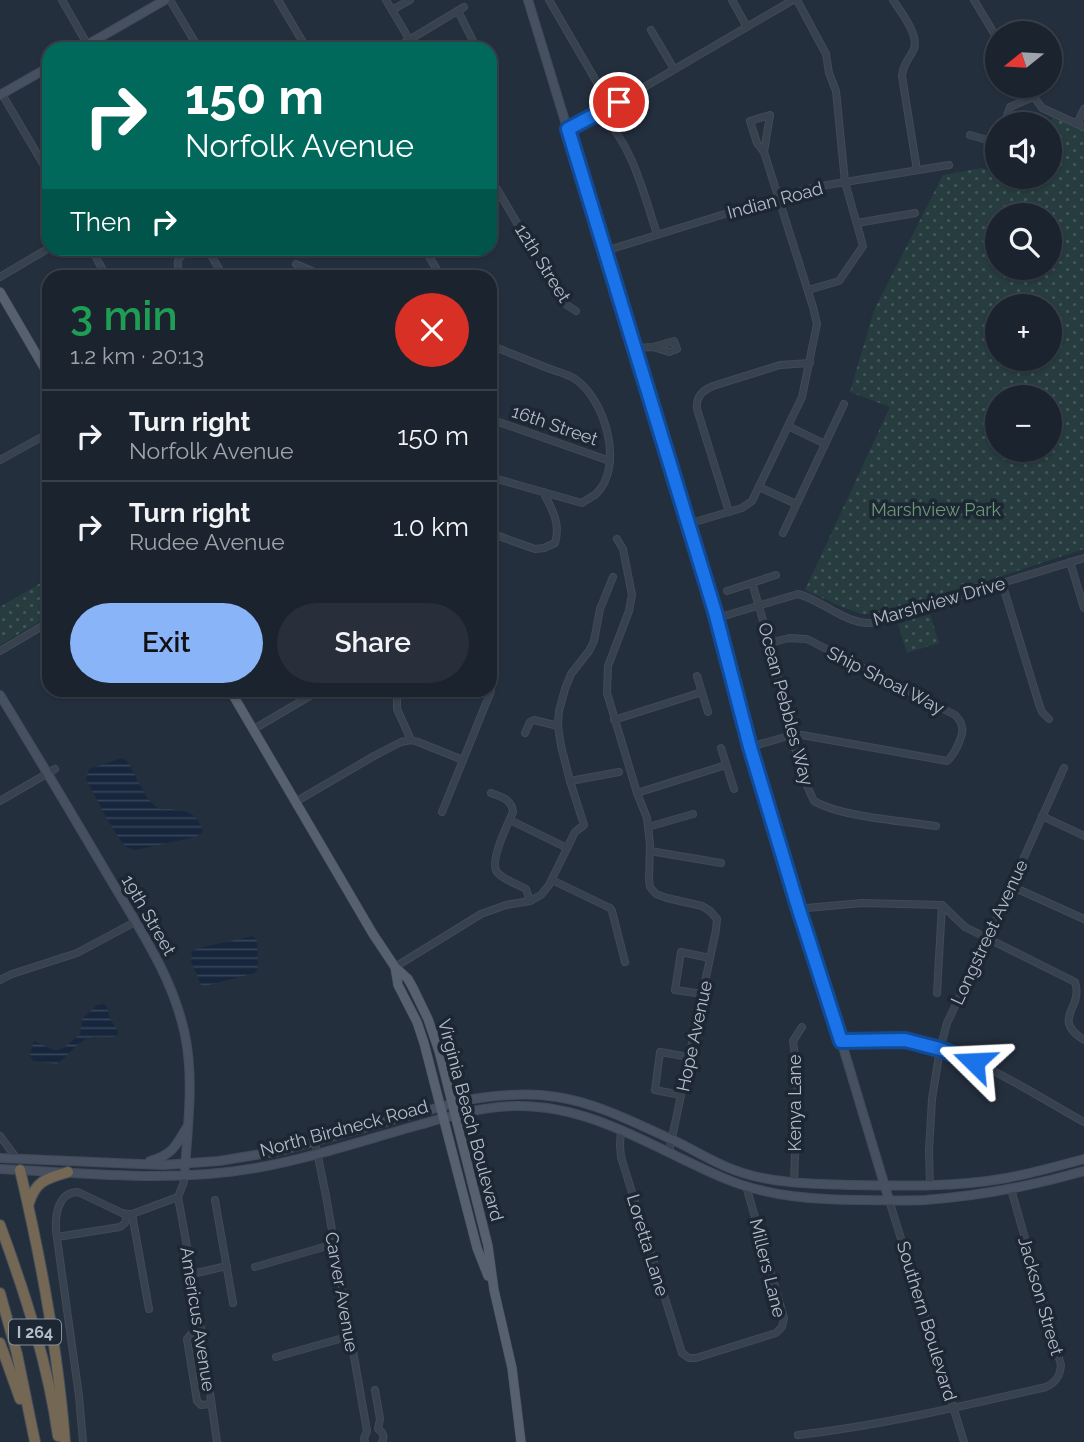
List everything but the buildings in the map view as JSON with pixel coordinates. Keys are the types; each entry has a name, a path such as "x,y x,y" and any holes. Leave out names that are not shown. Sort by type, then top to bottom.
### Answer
{"highway":[{"path":"19,1164 29,1206 61,1395 65,1442"},
{"path":"29,1206 32,1193 40,1182 68,1172"},
{"name":"I 264","path":"0,1225 18,1274 45,1369 59,1442"},
{"name":"I 264","path":"0,1293 17,1354 34,1442"},
{"path":"0,1343 34,1442"}],"main road":[{"path":"95,42 167,0"},
{"path":"528,0 717,618 750,747 889,1200"},
{"path":"1,93 42,71"},
{"path":"0,292 42,364"},
{"name":"19th Street","path":"0,695 51,771 169,982 182,1021 189,1062 184,1176"},
{"name":"Virginia Beach Boulevard","path":"234,697 349,893 395,967 408,979 428,1019 439,1051 488,1246 494,1290 512,1368 522,1442"},
{"name":"Virginia Beach Boulevard","path":"395,967 398,985 422,1035 477,1248 494,1290"},
{"name":"North Birdneck Road","path":"0,1169 19,1164 185,1164 241,1158 280,1151 453,1104 508,1094 542,1095 573,1100 623,1117 728,1168 766,1179 885,1186 959,1184 1006,1178 1084,1159"},
{"name":"North Birdneck Road","path":"0,1158 68,1172 184,1176 256,1168 317,1154 455,1115 515,1106 570,1112 621,1130 728,1180 777,1194 834,1200 923,1200 1011,1189 1084,1171"},
{"path":"142,1164 171,1152 188,1124"}],"street":[{"path":"62,0 83,42"},
{"path":"167,0 194,42"},
{"path":"278,0 303,42"},
{"path":"386,0 410,40"},
{"path":"392,10 410,0"},
{"path":"549,0 599,86"},
{"path":"732,0 747,27"},
{"path":"568,129 795,0 826,54 836,91 845,182 863,246 839,281 808,290"},
{"path":"893,0 916,43 904,64 902,76 917,170"},
{"path":"974,0 987,21"},
{"path":"406,42 461,9 474,42"},
{"path":"651,30 674,69"},
{"path":"1,93 42,162"},
{"path":"1008,112 1010,107 1031,98"},
{"path":"1034,98 1042,108 1080,125 1084,109"},
{"path":"600,113 613,126 633,163 657,234"},
{"path":"688,524 748,505 802,397 810,363 817,324 780,197 750,121 770,115 764,152"},
{"path":"970,135 985,139"},
{"name":"Indian Road","path":"605,251 815,187 949,164"},
{"name":"12th Street","path":"497,189 564,303 576,311"},
{"path":"857,223 915,213"},
{"path":"0,277 42,252"},
{"path":"296,264 310,270"},
{"path":"634,348 653,347"},
{"path":"497,348 574,378 582,385 602,413 610,461 602,485 596,494 582,503 497,479"},
{"path":"729,512 697,409 698,396 713,386 780,365 810,363"},
{"path":"783,533 844,404"},
{"name":"16th Street","path":"497,421 610,461"},
{"path":"788,426 825,444"},
{"path":"0,460 42,437"},
{"path":"759,487 796,504"},
{"path":"497,535 535,549 555,543 558,534 555,514 543,492"},
{"path":"617,539 623,549 632,595 629,611 608,666 607,693 647,818 650,851 721,863"},
{"name":"Marshview Drive","path":"717,618 790,595 802,594 859,622 871,622 1084,558"},
{"path":"1070,562 1084,608"},
{"path":"727,591 776,575"},
{"path":"395,967 481,914 506,905 530,901 541,895 552,880 575,832 584,825 570,781 558,726 565,689 571,674 594,641 600,609 613,577"},
{"name":"Ocean Pebbles Way","path":"752,583 770,643 792,735 814,801 831,809 855,814 936,826"},
{"path":"1002,583 1039,704 1049,719"},
{"path":"0,651 42,626"},
{"name":"Ship Shoal Way","path":"770,643 789,638 807,639 955,715 962,723 962,735 951,759 947,761 792,735"},
{"path":"696,676 708,712"},
{"path":"614,720 702,692"},
{"path":"254,729 308,697"},
{"path":"397,697 397,709 411,740"},
{"path":"442,812 489,697"},
{"path":"525,733 532,720 558,726"},
{"path":"750,747 792,735"},
{"path":"297,801 401,742 411,740 463,760"},
{"path":"721,748 734,789"},
{"path":"637,793 726,765"},
{"name":"Longstreet Avenue","path":"930,1185 929,1125 933,1086 947,1023 1064,768"},
{"path":"0,801 51,771"},
{"path":"570,781 619,772"},
{"path":"491,793 512,804 513,812 494,866 499,874 526,889 530,901"},
{"path":"648,827 693,814"},
{"path":"1042,816 1084,836"},
{"path":"510,820 567,848"},
{"name":"Hope Avenue","path":"650,851 650,887 656,894 702,906 716,919 669,1152"},
{"path":"552,880 610,908 625,962"},
{"path":"1011,886 1084,919"},
{"path":"799,910 862,903 942,905 965,927 1074,982 1079,999 1069,1019 1070,1028 1084,1040"},
{"path":"937,993 942,905"},
{"path":"0,980 77,953 135,922"},
{"path":"703,994 675,990 681,953 710,958"},
{"name":"Kenya Lane","path":"794,1182 798,1077 793,1041 802,1027"},
{"path":"841,1041 905,1040 940,1049 993,1071 1084,1122"},
{"path":"681,1095 655,1090 660,1052 689,1057"},
{"path":"570,1112 573,1100"},
{"name":"Loretta Lane","path":"621,1130 621,1157 679,1354"},
{"path":"0,1148 1,1138"},
{"path":"1,1138 19,1164"},
{"name":"Carver Avenue","path":"314,1142 367,1432 365,1442"},
{"path":"83,1442 56,1214 68,1193 78,1192 122,1213 130,1214 178,1197 184,1176"},
{"name":"Millers Lane","path":"679,1354 696,1358 776,1333 782,1327 784,1318 746,1186"},
{"name":"Jackson Street","path":"953,1408 1046,1387 1055,1382 1060,1370 1011,1189"},
{"name":"Americus Avenue","path":"178,1197 202,1332 217,1442"},
{"path":"215,1200 233,1303"},
{"name":"Southern Boulevard","path":"889,1200 964,1442"},
{"path":"57,1237 120,1227 130,1214"},
{"path":"130,1214 149,1309"},
{"path":"255,1267 334,1244"},
{"path":"192,1274 227,1266"},
{"path":"202,1332 188,1336 188,1346 198,1404 211,1404"},
{"path":"276,1357 350,1336"},
{"path":"375,1390 380,1419 378,1429"},
{"path":"798,1435 856,1428 953,1408"},
{"path":"367,1432 378,1429 383,1433 382,1442"}],"green space":[{"name":"Marshview Park","path":"1062,121 1084,130 1084,549 883,615 861,614 805,590 890,407 850,392 874,310 943,175 985,169 985,189 1062,189"},
{"path":"42,582 42,620 0,645 0,607"},
{"path":"930,614 939,643 907,653 898,624"}],"water":[{"path":"122,758 128,762 154,805 161,809 191,814 198,820 203,832 195,837 135,850 126,847 107,819 86,779 89,769"},
{"path":"253,936 257,942 258,969 255,973 201,985 191,961 192,951"},
{"path":"97,1005 106,1005 110,1019 117,1029 116,1036 88,1038 56,1064 33,1061 30,1055 34,1041 54,1050 65,1047 80,1034 82,1019"}],"route":[{"path":"619,102 568,129 715,612 750,747 841,1041 905,1040 974,1062"}]}
